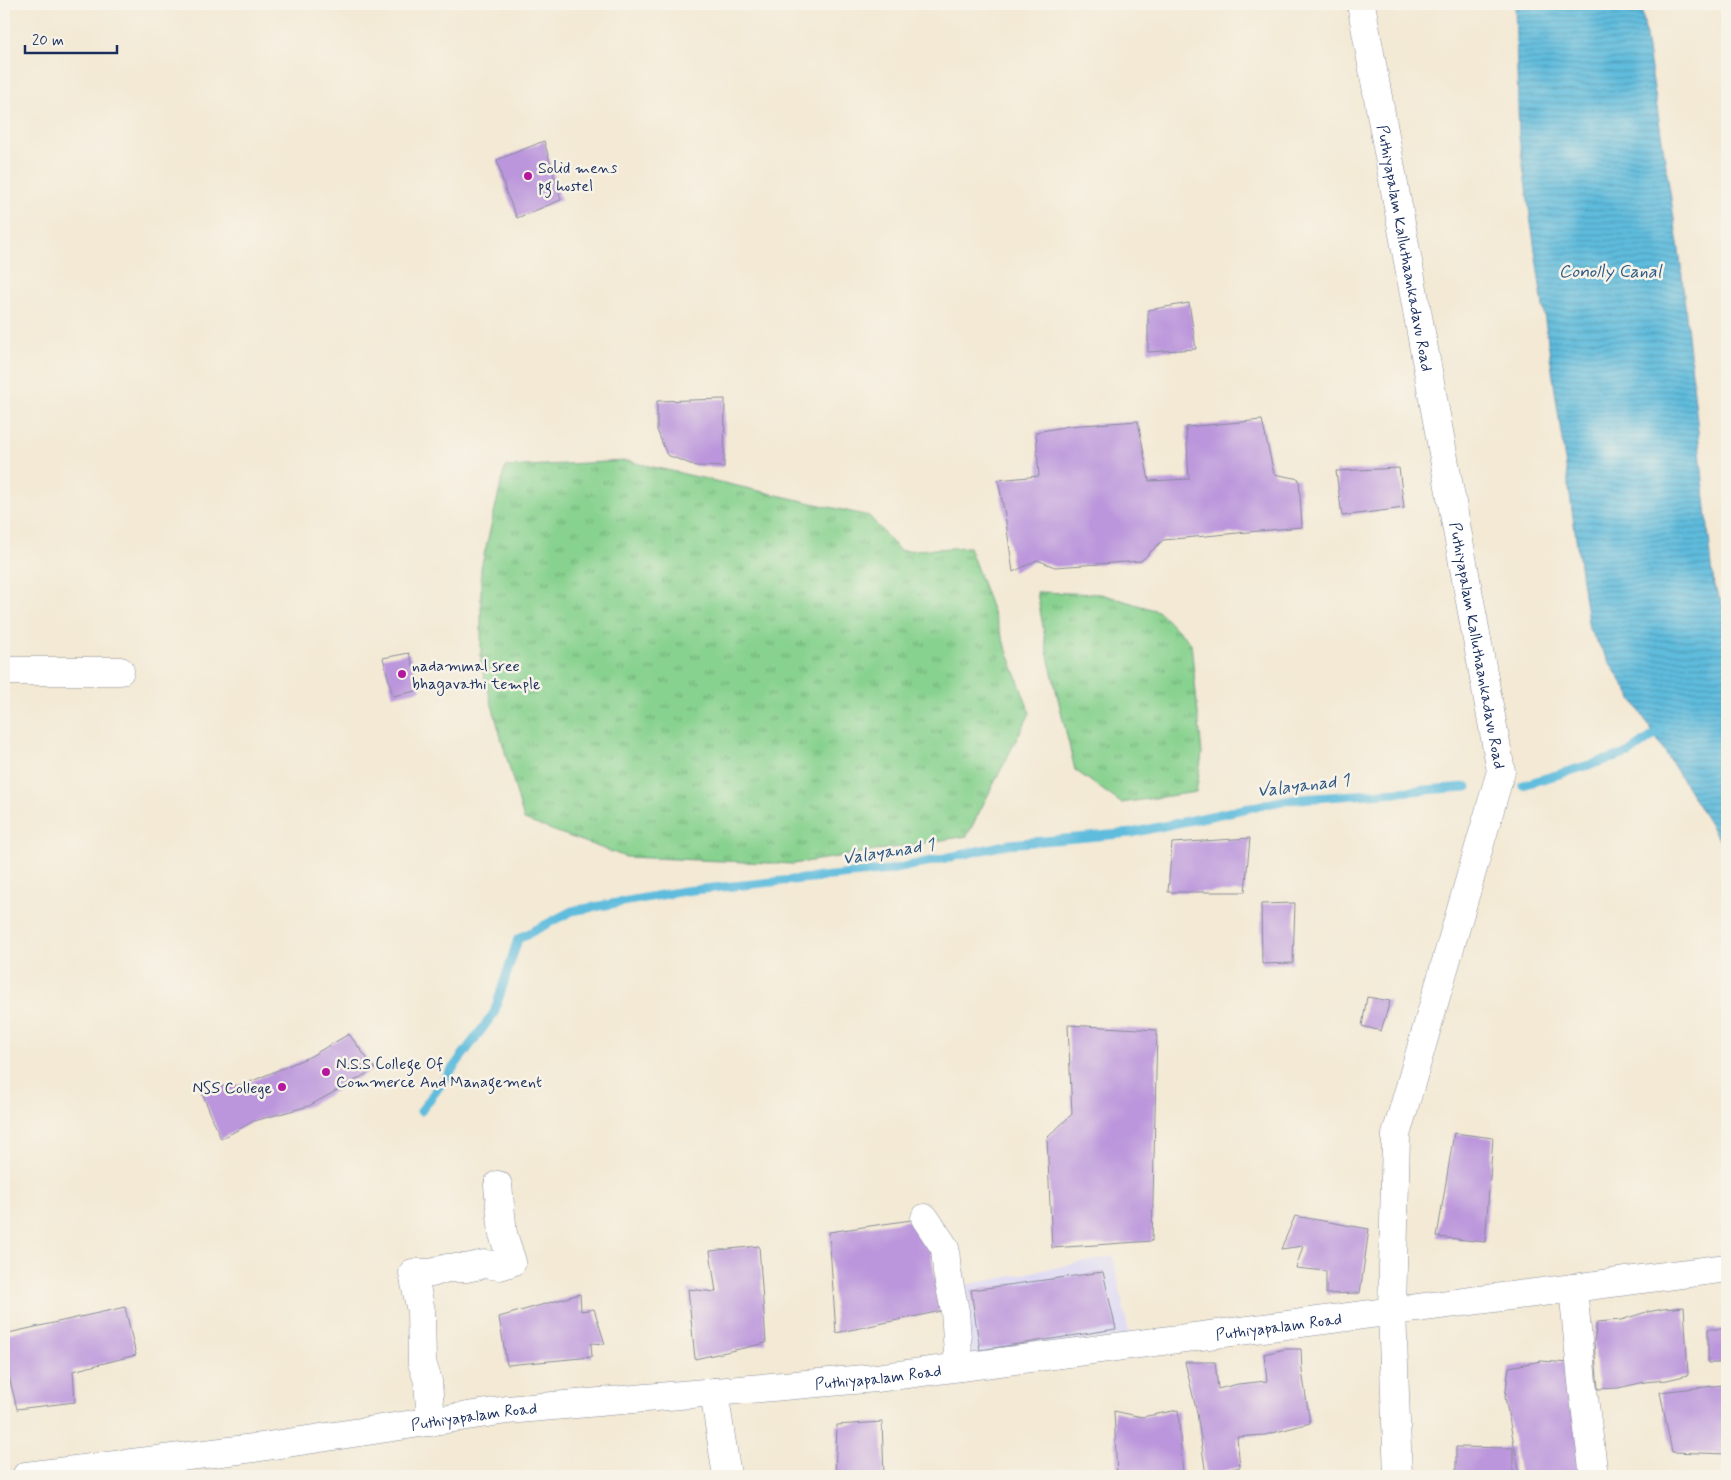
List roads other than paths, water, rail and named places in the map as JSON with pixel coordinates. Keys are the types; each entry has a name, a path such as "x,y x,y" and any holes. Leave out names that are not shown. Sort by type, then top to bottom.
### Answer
{"street":[{"name":"Puthiyapalam Kalluthaankadavu Road","path":"1361,4 1501,771 1396,1135 1392,1311 1398,1476"},
{"path":"4,671 120,671"},
{"path":"431,1422 428,1381 422,1363 421,1310 413,1273 432,1273 447,1268 466,1268 485,1264 500,1266 512,1262 503,1234 498,1184"},
{"path":"925,1218 945,1248 947,1272 955,1311 959,1367"},
{"name":"Puthiyapalam Road","path":"26,1476 254,1448 507,1410 876,1378 1727,1268"},
{"path":"1573,1288 1594,1476"},
{"path":"714,1392 728,1476"}],"water":[{"name":"Conolly Canal","path":"1515,4 1641,4 1680,257 1714,586 1727,614 1727,852 1589,629 1519,138"}],"waterway":[{"name":"Valayanad 1","path":"1523,785 1629,753 1664,728"},
{"name":"Valayanad 1","path":"421,1111 494,1013 518,939 572,911 684,891 890,870 1010,844 1131,833 1286,800 1467,787"}],"place":[{"name":"Solid mens pg hostel","path":"528,176"},
{"name":"nadammal sree bhagavathi temple","path":"402,674"},
{"name":"N.S.S College Of Commerce And Management","path":"326,1072"},
{"name":"NSS College","path":"282,1087"}]}
